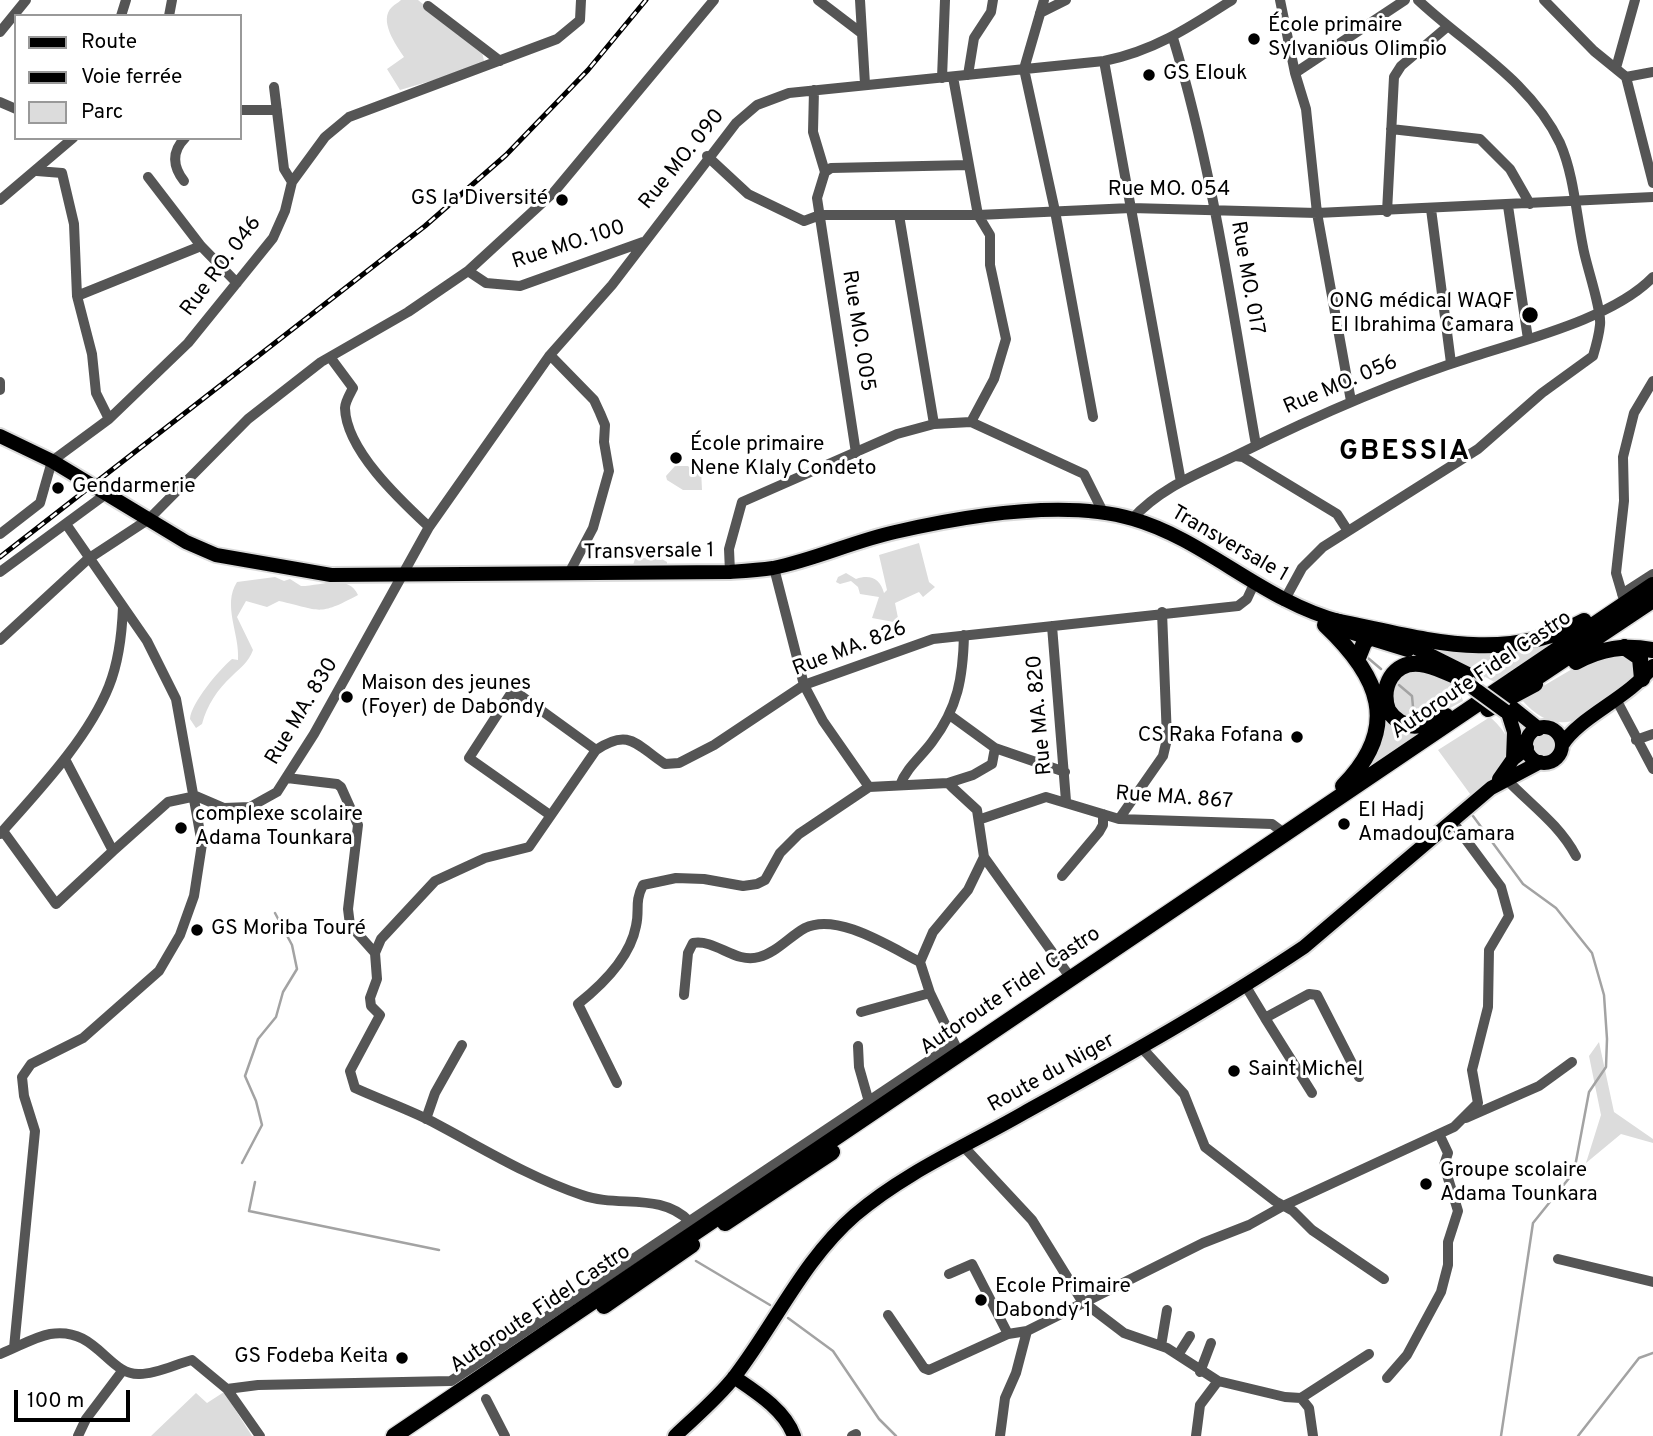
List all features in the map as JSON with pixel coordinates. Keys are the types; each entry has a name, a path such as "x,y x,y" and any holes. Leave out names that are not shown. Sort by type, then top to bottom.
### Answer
{"highway":[{"path":"1330,623 1449,644 1491,647 1540,639 1565,631 1623,597 1650,592"},
{"name":"Autoroute Fidel Castro","path":"394,1436 956,1049 1070,977 1504,686 1650,592"},
{"name":"Autoroute Fidel Castro","path":"412,1436 1488,709 1650,592"},
{"path":"1318,812 1358,771 1374,740 1376,699 1371,680 1358,658 1330,623"},
{"path":"1358,658 1371,635"},
{"path":"1488,709 1590,654 1622,646 1653,650"},
{"path":"1622,646 1640,658 1642,679"},
{"path":"1453,675 1423,664 1398,669 1386,687 1388,710 1402,724 1422,726 1504,686"}],"main road":[{"name":"Transversale 1","path":"0,436 52,461 186,542 216,555 257,565 331,575 730,572 774,568 895,531 1004,514 1062,509 1103,512 1162,529 1284,601 1330,623 1411,643 1472,681 1507,710 1532,737"},
{"name":"Transversale 1","path":"1371,635 1408,650 1453,675 1472,681"},
{"path":"1578,728 1532,737 1531,757 1540,762 1555,760 1562,746 1578,728 1617,701 1653,666"},
{"path":"1507,710 1514,732 1513,759"},
{"path":"1555,732 1562,746"},
{"name":"Route du Niger","path":"1491,788 1532,737"},
{"name":"Route du Niger","path":"675,1436 734,1377 840,1229 856,1214 910,1176 1141,1048 1304,947 1491,788 1540,762"},
{"path":"734,1377 763,1396 791,1427 794,1436"}],"street":[{"path":"15,14 26,0"},
{"name":"Rue RO. 046","path":"52,461 108,419 188,343 273,238 285,211 292,182 325,136 349,117 557,39 580,20 581,0"},
{"path":"0,640 88,559 149,519 248,419 330,357 468,271 554,192 714,0"},
{"path":"818,0 860,32"},
{"path":"860,0 865,84"},
{"path":"946,0 947,77 969,165 978,215 990,235 990,265 1006,339 994,379 971,422"},
{"path":"968,75 974,38 991,12 993,0"},
{"path":"1044,0 1024,69 1055,211 1093,417"},
{"path":"1040,13 1066,0"},
{"name":"Rue MO. 090","path":"404,575 429,527 550,355 612,285 707,156 736,122 757,105 789,93 1104,61 1137,54 1174,38 1232,0"},
{"path":"1280,0 1294,74 1306,109 1317,214 1351,401"},
{"path":"1294,74 1405,0"},
{"path":"1284,601 1307,562 1348,531 1478,449 1542,393 1593,356 1601,322 1576,202 1560,145 1542,112 1496,62 1447,27 1419,0"},
{"path":"1544,0 1594,51 1626,77 1653,183"},
{"path":"1616,68 1635,0"},
{"path":"429,6 500,61"},
{"path":"0,32 14,15"},
{"path":"1387,212 1394,77 1401,66 1447,27"},
{"name":"Rue MO. 017","path":"1174,38 1188,87 1215,210 1256,445"},
{"path":"1104,61 1181,482"},
{"path":"1626,77 1653,72"},
{"path":"274,87 284,169 292,182"},
{"path":"814,90 813,132 825,172 831,168 969,165"},
{"path":"242,110 277,110"},
{"path":"1391,129 1480,139 1510,169 1530,204"},
{"path":"0,200 71,140"},
{"path":"184,140 174,155 175,170 184,181"},
{"name":"Rue MO. 054","path":"707,156 748,194 804,221 820,215 978,215 1131,208 1317,214 1653,197"},
{"path":"37,171 62,173 74,224 77,296 92,354 96,393 108,419"},
{"name":"Rue MO. 005","path":"825,172 817,198 856,453"},
{"path":"148,177 201,246 237,283"},
{"path":"0,182 10,192"},
{"path":"1508,206 1528,339"},
{"path":"1431,209 1451,363"},
{"path":"899,215 934,424"},
{"name":"Rue MO. 100","path":"468,271 486,284 520,286 643,242"},
{"path":"77,296 201,246"},
{"name":"Rue MO. 056","path":"1132,519 1154,496 1256,445 1351,401 1597,312 1624,298 1653,276"},
{"path":"550,355 594,401 600,412 605,425 604,442 609,471 593,528 568,575"},
{"path":"330,357 353,388 345,406 350,428 363,456 429,527"},
{"path":"1653,381 1634,413 1623,457 1624,501 1616,573 1623,597 1653,573"},
{"path":"0,382 0,390"},
{"path":"730,572 729,549 742,502 897,434 934,424 971,422 1084,474 1103,512"},
{"path":"1235,456 1242,457 1337,514 1348,531"},
{"path":"0,534 40,503 52,461"},
{"path":"0,572 106,494"},
{"path":"14,1348 35,1131 24,1096 22,1077 31,1064 83,1038 159,971 180,935 200,871 202,844 196,796 176,699 147,641 66,524"},
{"path":"774,568 804,685 823,721 869,787"},
{"name":"Rue MA. 830","path":"196,796 224,808 250,807 277,793 404,575"},
{"name":"Rue MA. 826","path":"596,750 612,739 632,739 665,764 679,762 714,745 804,685 933,639 1163,612 1238,606 1247,599 1254,584"},
{"path":"123,607 121,639 109,687 65,759 3,826 57,904 168,802 196,796"},
{"path":"1119,819 1163,756 1167,739 1163,612"},
{"name":"Rue MA. 820","path":"1052,626 1066,802"},
{"path":"900,785 905,771 931,744 951,716 963,670 964,635"},
{"path":"550,815 469,758 510,695 515,692 596,750 529,847 485,858 435,881 381,939 375,953 377,979 370,998 371,1006 380,1015 354,1063 351,1080 355,1088 426,1119 481,1149 583,1196 616,1203 665,1205 689,1221"},
{"path":"1617,701 1653,769"},
{"path":"951,716 995,748 1065,772"},
{"path":"1636,740 1653,734"},
{"path":"617,1083 578,1004 615,968 633,937 637,925 635,900 643,885 676,878 704,879 743,886 757,884 765,880 780,853 799,834 869,787 948,783 973,775 992,764 995,748"},
{"path":"65,759 113,851"},
{"path":"287,778 337,783 341,787 358,825 348,909 350,925 375,953"},
{"path":"1506,779 1529,804 1557,826 1576,856"},
{"path":"227,1389 258,1385 451,1381 869,1102 956,1049 930,993 920,962 933,932 968,890 984,857 981,819 977,810 948,783"},
{"name":"Rue MA. 867","path":"981,819 1046,797 1119,819 1272,824 1284,833"},
{"path":"1062,876 1099,832 1103,825 1103,814"},
{"path":"1452,821 1501,887 1509,916 1489,950 1488,1007 1472,1070 1478,1103 1461,1120"},
{"path":"984,857 1070,977"},
{"path":"684,995 688,953 692,943 701,942 743,958 760,957 806,927 824,923 858,931 920,962"},
{"path":"1245,985 1312,1093"},
{"path":"861,1012 930,993"},
{"path":"1265,1018 1309,994 1317,995 1359,1077"},
{"path":"426,1119 435,1093 462,1045"},
{"path":"858,1046 859,1067 869,1102"},
{"path":"1141,1048 1184,1094 1205,1147 1283,1206 1293,1210 1312,1230 1384,1279"},
{"path":"888,1315 926,1370 1008,1334 1027,1331 1082,1301 1203,1243 1249,1225 1283,1206 1439,1134 1461,1120 1539,1086 1572,1062"},
{"path":"1387,1378 1406,1355 1441,1292 1448,1265 1448,1242 1458,1211 1444,1165 1448,1153 1439,1134"},
{"path":"964,1147 1032,1220 1082,1301 1124,1333 1161,1346 1200,1372 1218,1381 1285,1397 1301,1398 1370,1354"},
{"path":"1558,1259 1653,1282"},
{"path":"948,1274 972,1264 1008,1334"},
{"path":"1161,1346 1167,1310"},
{"path":"1000,1436 1005,1398 1016,1373 1027,1331"},
{"path":"0,1354 50,1334 71,1334 90,1342 123,1370 140,1374 192,1360 227,1389 260,1436"},
{"path":"1178,1355 1190,1336"},
{"path":"1200,1372 1211,1343"},
{"path":"78,1436 86,1419 123,1370"},
{"path":"1196,1436 1200,1405 1218,1381"},
{"path":"1301,1398 1309,1408 1313,1436"},
{"path":"486,1399 505,1436"}],"green space":[{"path":"401,0 418,0 482,52 484,61 475,68 400,90 387,69 404,57 390,32 387,19 388,12"},
{"path":"675,466 688,466 694,472 701,469 702,490 683,490 667,480 666,476"},
{"path":"919,543 929,582 935,587 923,597 919,592 895,603 899,623 872,618 879,597 860,594 858,587 851,581 840,584 836,582 838,577 846,573 856,579 870,578 880,584 884,593 887,590 879,555"},
{"path":"660,558 667,562 667,567 633,565 635,559"},
{"path":"275,577 284,581 290,579 301,586 341,582 354,588 358,595 319,610 279,601 267,607 246,601 237,617 253,650 247,662 217,692 202,724 196,728 190,719 200,696 232,659 238,660 231,610 237,582"},
{"path":"1565,638 1496,683 1429,645 1464,650 1498,650 1531,647"},
{"path":"1632,655 1637,680 1594,712 1580,719 1551,721 1536,713 1521,699 1591,658"},
{"path":"1417,668 1451,682 1463,701 1426,721 1397,718 1390,685 1396,677"},
{"path":"1382,708 1387,717 1437,726 1364,772"},
{"path":"1490,717 1508,740 1508,760 1473,798 1438,750"},
{"path":"1544,731 1554,735 1558,745 1554,755 1544,759 1534,755 1530,745 1534,735"},
{"path":"1599,1042 1614,1112 1653,1139 1653,1143 1621,1134 1586,1163 1601,1115 1589,1056"},
{"path":"224,1392 252,1436 151,1436 196,1393 207,1403"}],"waterway":[{"path":"1368,658 1381,669"},
{"path":"1399,685 1412,696 1414,718"},
{"path":"1473,816 1523,884 1556,908 1592,953 1604,995 1607,1039 1606,1067 1589,1092 1574,1172 1533,1223 1501,1436"},
{"path":"242,1163 262,1125 256,1101 245,1076 258,1039 276,1017 283,992 297,969 292,945 275,913"},
{"path":"255,1182 249,1211 439,1250"},
{"path":"696,1261 770,1305"},
{"path":"788,1318 833,1351 879,1419 896,1436"},
{"path":"1578,1436 1639,1358 1653,1353"}],"railway":[{"path":"0,557 425,226 506,155 588,70 646,0"}],"place":[{"name":"École primaire Sylvanious Olimpio","path":"1254,39"},
{"name":"GS Elouk","path":"1149,75"},
{"name":"GS la Diversité","path":"562,200"},
{"name":"ONG médical WAQF El Ibrahima Camara","path":"1530,315"},
{"name":"École primaire Nene Klaly Condeto","path":"676,458"},
{"name":"Gendarmerie","path":"58,488"},
{"name":"Maison des jeunes (Foyer) de Dabondy","path":"347,697"},
{"name":"CS Raka Fofana","path":"1297,737"},
{"name":"El Hadj Amadou Camara","path":"1344,824"},
{"name":"complexe scolaire Adama Tounkara","path":"181,828"},
{"name":"GS Moriba Touré","path":"197,930"},
{"name":"Saint Michel","path":"1234,1071"},
{"name":"Groupe scolaire Adama Tounkara","path":"1426,1184"},
{"name":"Ecole Primaire Dabondy 1","path":"981,1300"},
{"name":"GS Fodeba Keita","path":"402,1358"}],"district":[{"name":"GBESSIA","path":"1405,453"}]}
